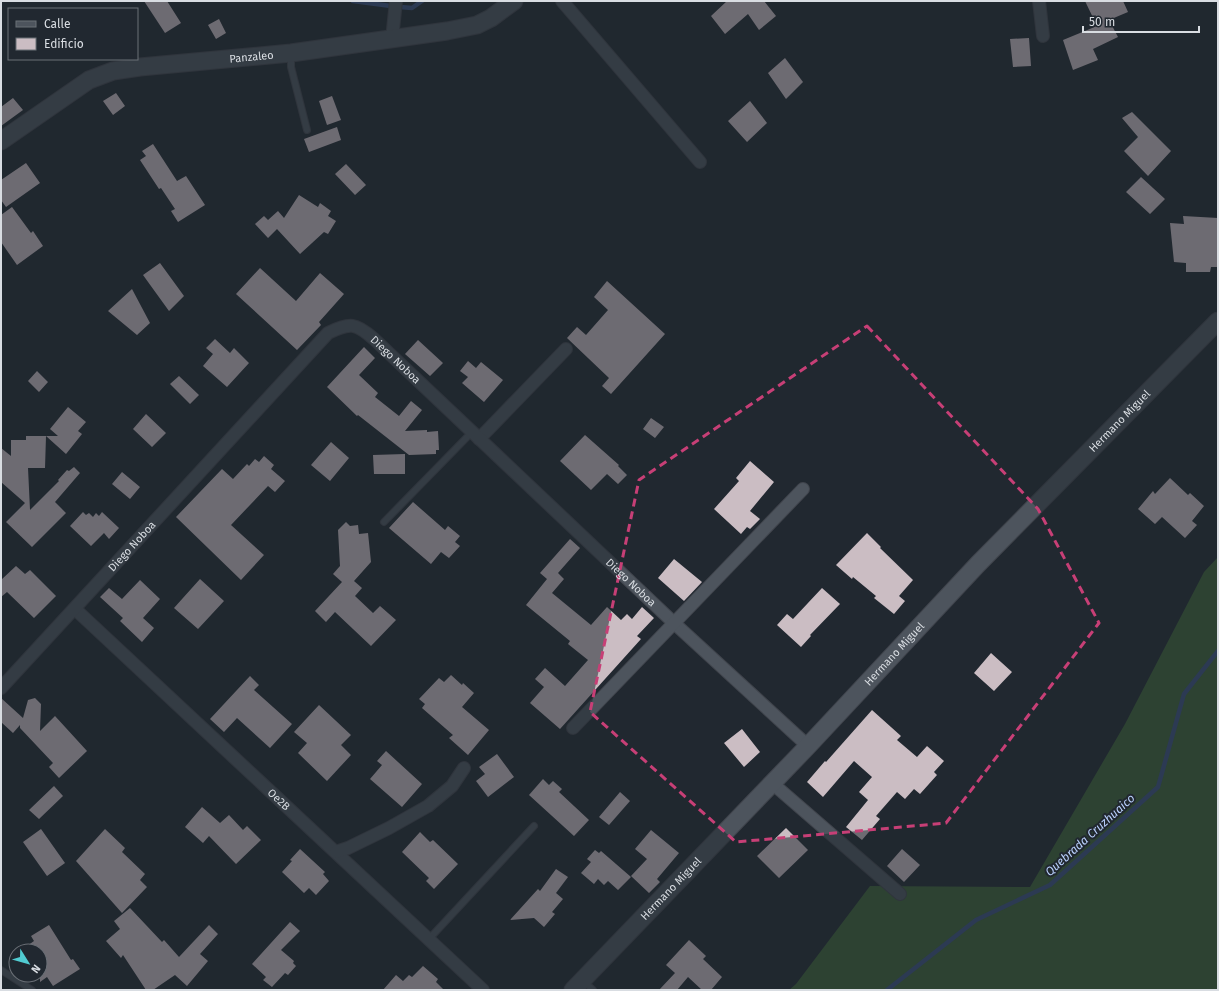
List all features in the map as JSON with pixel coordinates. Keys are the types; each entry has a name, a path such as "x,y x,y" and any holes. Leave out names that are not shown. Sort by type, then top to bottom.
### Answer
{"street":[{"path":"392,39 396,1"},
{"name":"Panzaleo","path":"1,141 89,80 113,71 140,67 291,53 477,25 491,18 514,1"},
{"path":"562,1 700,162"},
{"path":"1039,1 1043,36"},
{"name":"Hermano Miguel","path":"583,987 772,782 808,746 978,564 1218,321"},
{"name":"Diego Noboa","path":"1,688 328,333 341,326 355,325 364,330 674,623 808,746"},
{"path":"475,436 566,349"},
{"path":"573,728 803,489"},
{"name":"Oe2B","path":"75,609 483,990"},
{"path":"336,852 348,848 389,828 428,806 452,786 464,768"},
{"path":"772,782 900,894"}],"lane":[{"path":"291,53 291,67 307,130"},
{"path":"384,522 475,436"},
{"path":"429,939 534,826"},
{"path":"1,970 32,990"}],"highlighted area":[{"path":"867,326 1038,509 1099,623 946,823 736,842 590,712 639,480"}],"green space":[{"path":"1218,557 1218,990 789,990 796,984 870,886 1030,887 1125,724 1204,572"}],"building":[{"path":"144,1 167,1 181,23 165,33"},
{"path":"727,1 764,1 776,16 759,30 748,14 725,34 711,16"},
{"path":"1085,1 1123,1 1128,12 1109,20 1118,37 1093,49 1098,60 1073,70 1063,40 1097,26"},
{"path":"219,19 226,33 216,39 208,25"},
{"path":"1029,38 1031,66 1013,67 1010,39"},
{"path":"785,58 803,82 786,99 768,73"},
{"path":"116,93 125,106 113,115 103,101"},
{"path":"332,96 341,120 327,125 319,101"},
{"path":"13,98 23,110 1,126 1,107"},
{"path":"750,101 767,123 747,142 728,121"},
{"path":"1132,112 1171,151 1148,176 1124,151 1138,137 1122,118"},
{"path":"337,127 341,140 309,152 304,139"},
{"path":"153,144 177,181 186,176 205,205 178,222 171,211 175,209 161,188 159,189 140,160 146,156 142,151"},
{"path":"26,163 40,183 6,207 1,200 1,180"},
{"path":"346,164 366,185 355,195 335,174"},
{"path":"1141,177 1165,199 1150,214 1126,192"},
{"path":"299,195 318,207 320,203 331,211 328,216 336,221 328,234 324,232 300,254 277,229 268,238 255,224 264,216 268,220 278,211 284,218"},
{"path":"12,207 31,233 33,231 43,246 17,265 1,242 1,215"},
{"path":"1183,216 1218,218 1218,267 1211,267 1210,272 1186,272 1186,263 1174,262 1170,223 1184,224"},
{"path":"160,263 184,296 169,311 143,275"},
{"path":"260,268 296,301 320,273 344,294 319,322 321,325 297,350 236,294"},
{"path":"607,281 665,334 611,394 602,386 609,378 567,338 577,327 586,335 608,310 594,297"},
{"path":"132,289 150,323 137,335 108,311"},
{"path":"215,339 230,353 234,348 249,363 227,387 203,366 213,354 206,348"},
{"path":"418,340 443,363 430,376 405,354"},
{"path":"364,347 375,358 359,375 378,393 375,397 399,416 411,401 422,410 405,431 438,431 439,450 436,450 436,454 409,455 358,415 357,416 327,387"},
{"path":"468,361 476,368 481,362 503,380 484,402 462,383 468,377 460,371"},
{"path":"37,371 48,382 39,392 28,381"},
{"path":"179,376 199,395 190,404 170,384"},
{"path":"68,407 86,422 78,431 82,434 66,454 46,436 58,436 50,429"},
{"path":"146,414 166,433 152,447 133,429"},
{"path":"651,418 664,427 655,438 643,429"},
{"path":"585,435 619,465 618,466 627,475 618,484 607,474 591,490 560,461"},
{"path":"26,436 46,436 45,468 28,468 30,510 59,481 58,480 67,470 69,471 74,467 80,473 55,502 66,513 32,547 6,522 25,503 1,482 1,448 11,456 11,440 26,440"},
{"path":"331,442 349,458 330,481 311,465"},
{"path":"405,454 405,474 374,474 373,455"},
{"path":"264,456 274,465 271,469 285,481 275,492 268,486 231,525 264,555 241,580 176,517 222,469 233,479 247,464 249,466 255,459 259,462"},
{"path":"750,461 774,482 750,511 760,519 750,529 747,527 741,534 714,509 739,481 736,478"},
{"path":"122,472 140,487 130,499 112,484"},
{"path":"1170,478 1188,495 1190,493 1204,506 1192,521 1197,525 1185,538 1162,517 1155,524 1138,509 1153,491 1155,494"},
{"path":"413,502 445,530 448,526 460,536 455,542 460,546 449,558 441,552 431,564 389,528"},
{"path":"83,512 86,515 89,513 93,517 96,513 99,516 102,512 119,528 109,539 104,533 91,546 70,526"},
{"path":"346,522 350,526 358,525 359,534 368,533 371,562 354,581 362,588 355,596 373,613 380,606 396,620 371,646 335,612 326,622 315,611 342,582 333,574 340,566 338,530"},
{"path":"867,533 881,547 880,548 913,580 899,596 905,601 894,614 874,598 876,596 853,577 852,579 836,565"},
{"path":"570,539 580,548 558,573 564,579 552,593 591,625 607,607 621,620 627,614 632,619 642,607 654,618 637,636 641,639 560,729 530,703 544,687 535,679 545,668 565,686 588,660 568,644 570,641 526,605 547,579 540,573"},
{"path":"674,559 702,582 684,601 658,578"},
{"path":"16,566 25,574 30,570 56,596 34,618 7,592 1,597 1,580"},
{"path":"200,579 224,601 198,629 174,608"},
{"path":"140,580 160,599 143,618 154,628 142,642 120,621 123,618 100,597 109,588 122,599"},
{"path":"822,588 840,604 810,635 811,636 801,647 777,625 787,614 793,619"},
{"path":"991,653 1012,672 994,691 974,673"},
{"path":"451,675 474,693 462,707 489,730 468,755 449,738 453,735 422,708 425,704 419,699 439,678 444,682"},
{"path":"250,676 259,685 254,690 292,724 270,748 237,718 224,732 210,719"},
{"path":"1,698 23,718 28,700 35,698 41,704 40,731 55,716 87,751 59,778 49,767 53,763 20,728 20,725 13,733 1,722"},
{"path":"319,705 351,735 341,745 351,755 327,781 298,753 307,743 294,732"},
{"path":"872,710 901,736 897,740 917,757 927,746 944,761 934,772 937,775 920,794 914,789 905,799 897,792 876,816 880,819 862,840 846,827 868,800 859,792 872,777 854,761 823,797 807,782"},
{"path":"742,729 760,752 744,767 724,743"},
{"path":"386,751 422,784 402,807 370,779 382,765 377,761"},
{"path":"497,754 514,777 488,797 476,781 485,774 479,767"},
{"path":"543,779 549,785 553,781 562,789 559,792 589,820 574,836 529,795"},
{"path":"54,786 63,796 39,819 29,810"},
{"path":"620,792 630,801 609,825 599,817"},
{"path":"202,807 220,823 229,815 243,830 247,826 261,840 236,864 209,836 203,843 185,827"},
{"path":"786,828 808,850 779,878 757,856"},
{"path":"41,829 65,863 47,876 23,842"},
{"path":"105,829 125,848 122,852 145,874 140,880 147,887 122,913 76,861"},
{"path":"651,830 679,853 657,879 660,882 649,893 631,876 647,859 635,849"},
{"path":"420,832 430,842 433,840 458,864 434,889 426,881 429,878 402,852"},
{"path":"300,849 325,872 323,874 329,881 316,895 309,888 304,893 282,872"},
{"path":"902,849 920,865 904,882 887,866"},
{"path":"595,850 599,853 601,851 631,877 618,890 608,881 604,885 598,879 594,884 581,873 591,862 587,859"},
{"path":"556,869 568,877 556,893 563,899 552,912 555,914 544,927 534,918 510,920 538,889 540,891"},
{"path":"130,908 162,942 164,940 179,957 209,925 218,934 200,954 208,961 187,986 175,975 153,990 146,990 123,955 121,958 106,941 120,929 114,921"},
{"path":"290,922 300,931 281,950 294,961 293,963 296,966 288,975 285,973 272,987 263,980 266,977 252,964"},
{"path":"49,925 71,960 73,959 80,969 53,986 48,978 48,943 31,943 34,941 31,936"},
{"path":"689,940 706,956 703,959 722,977 711,990 702,990 688,977 677,990 659,990 675,973 666,965"},
{"path":"423,966 438,979 436,982 444,990 383,990 396,975 403,981 409,975 412,977"}],"waterway":[{"path":"353,1 391,6"},
{"path":"400,7 412,8 422,1"},
{"name":"Quebrada Cruzhuaico","path":"887,990 976,920 1050,885 1158,787 1184,694 1218,651"}]}
